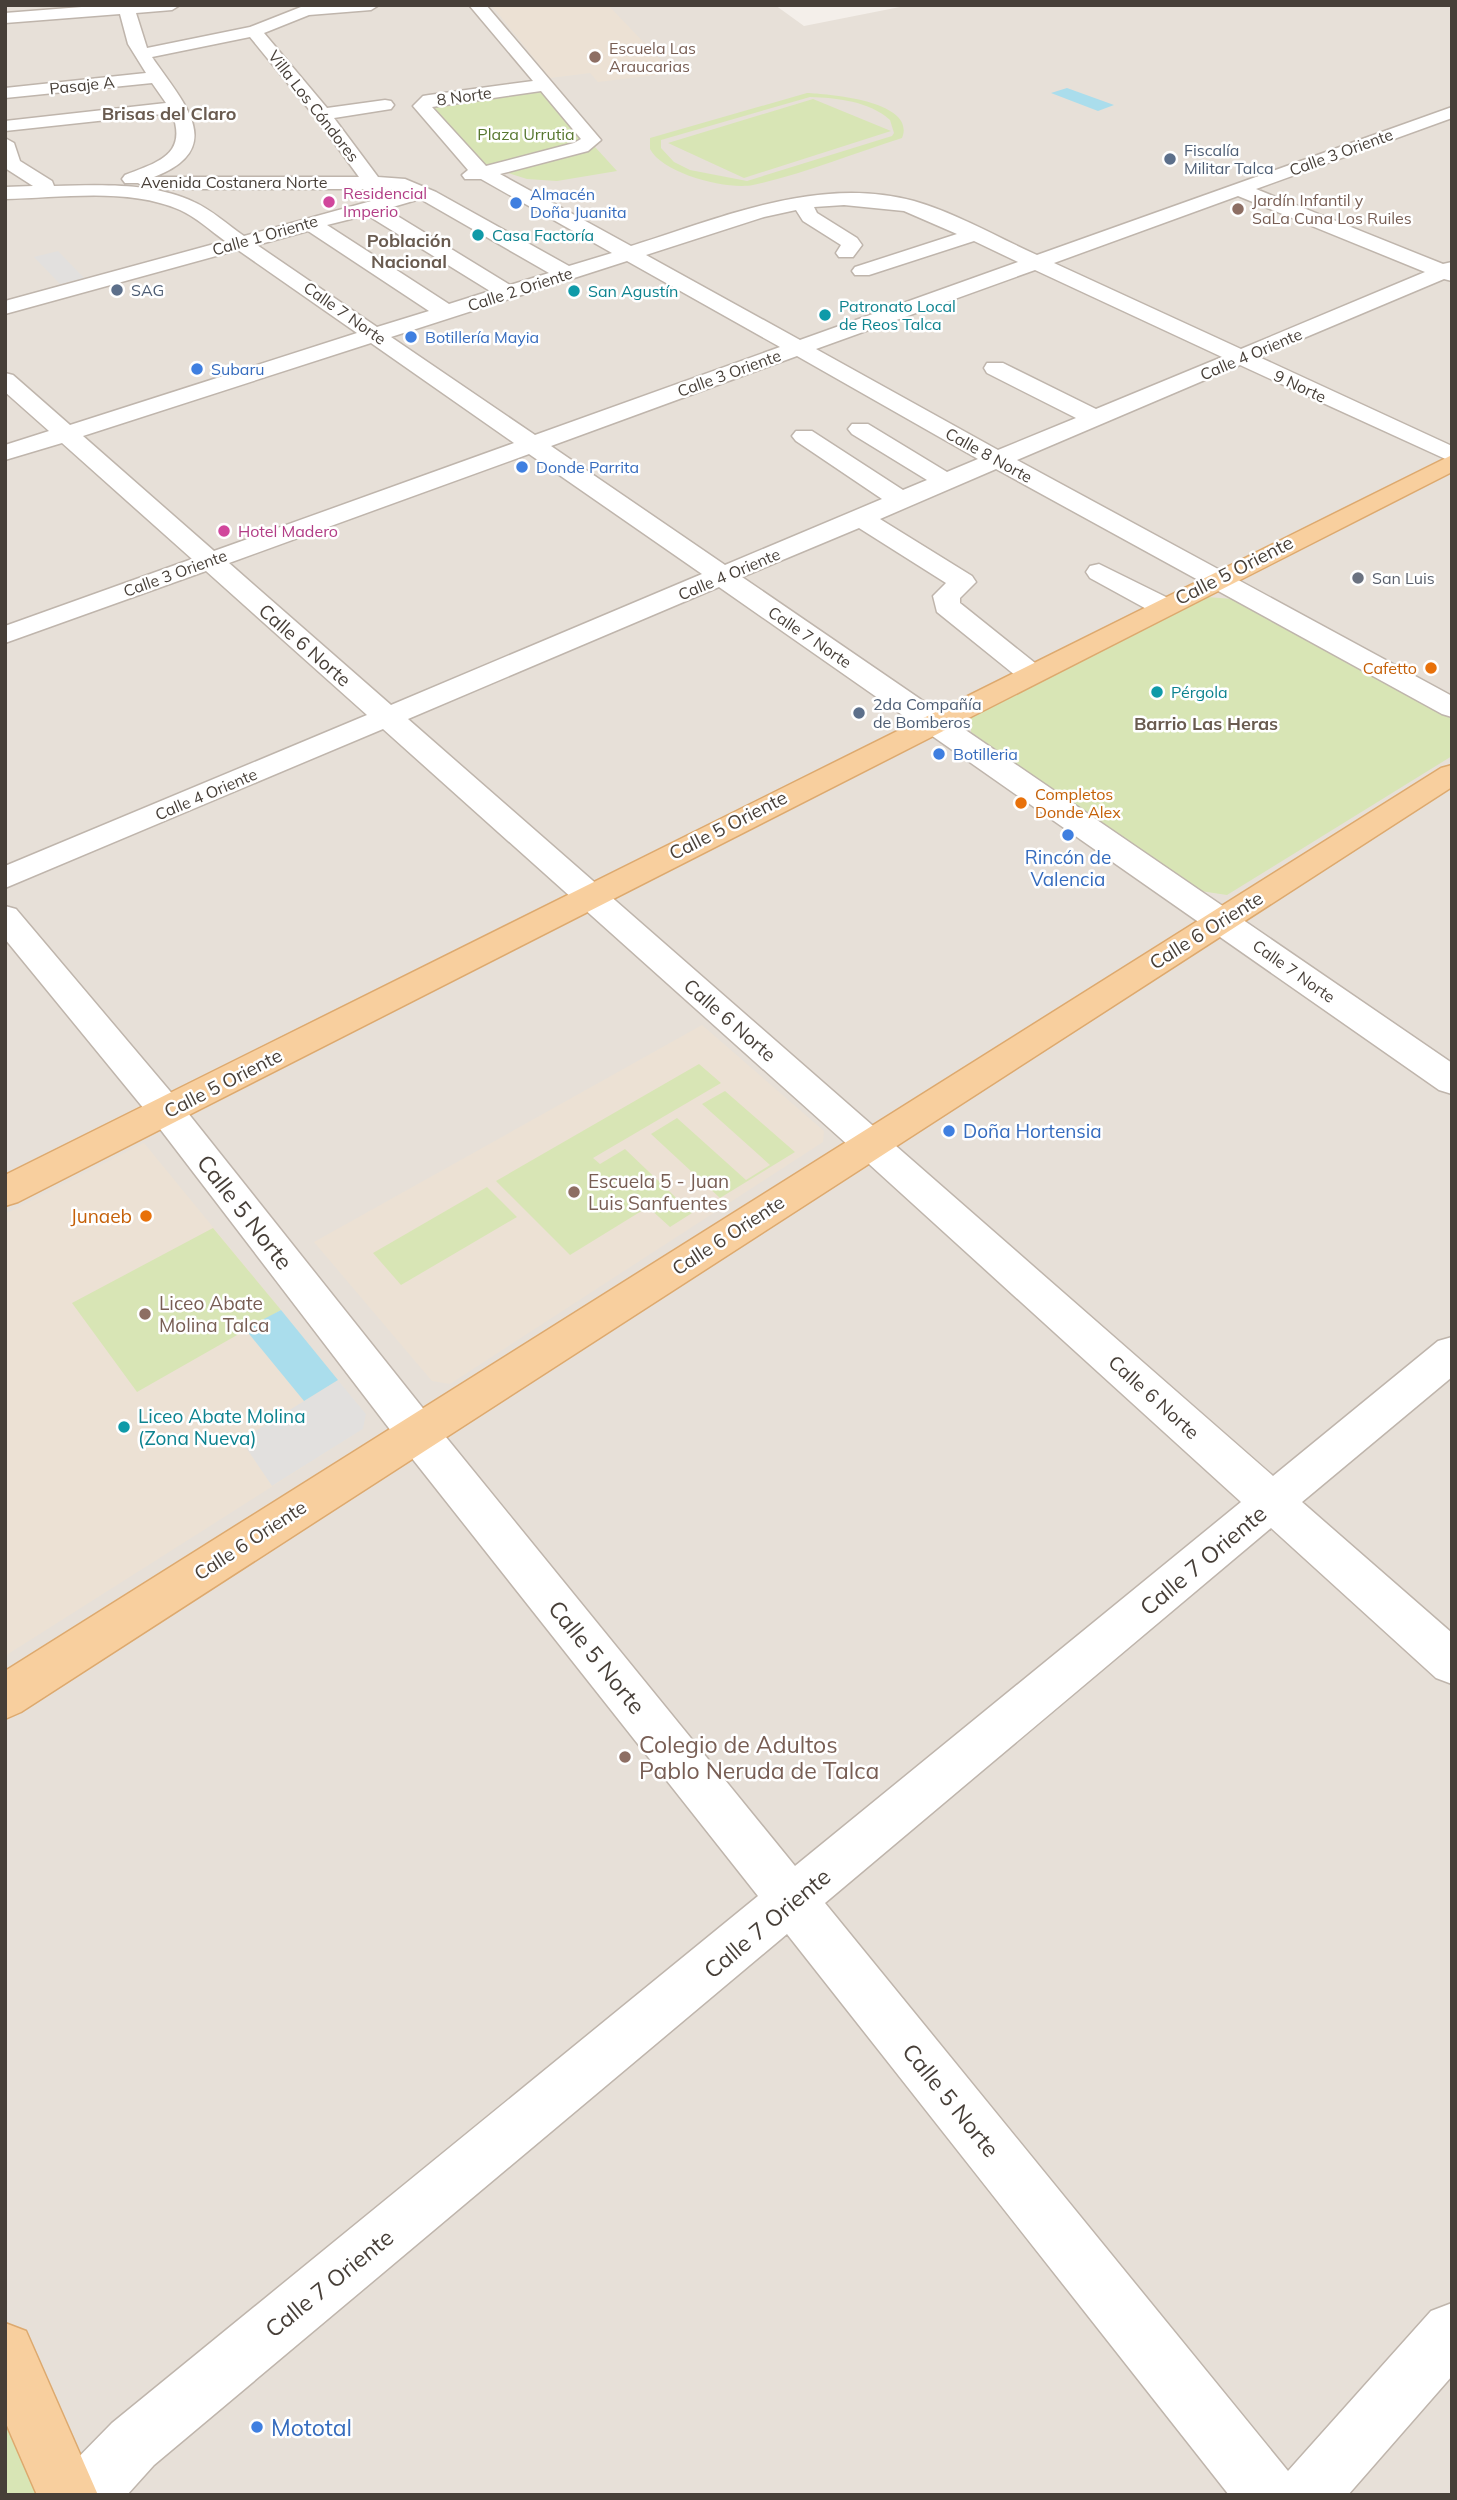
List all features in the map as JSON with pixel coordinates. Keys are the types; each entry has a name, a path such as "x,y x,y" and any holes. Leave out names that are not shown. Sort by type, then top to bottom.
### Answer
{"main road":[{"name":"Calle 5 Oriente","path":"5,1192 167,1112 589,895 1452,462"},
{"name":"Calle 6 Oriente","path":"5,1697 1452,774"},
{"path":"5,2352 68,2495"}],"street":[{"path":"5,18 172,5"},
{"name":"Villa Los Cóndores","path":"141,54 254,31 306,10 328,6 371,5"},
{"path":"434,187 591,143 590,136 477,5"},
{"path":"120,188 177,158 188,139 179,107 141,54 127,9"},
{"name":"Villa Los Cóndores","path":"254,31 322,114 372,182"},
{"name":"Pasaje A","path":"5,93 158,77"},
{"name":"8 Norte","path":"529,197 476,168 422,106 423,103 546,85"},
{"path":"322,114 385,105"},
{"path":"5,126 179,107"},
{"name":"Calle 3 Oriente","path":"5,635 1452,112"},
{"path":"1416,125 1440,134"},
{"path":"5,143 12,164 41,189"},
{"name":"Avenida Costanera Norte","path":"5,181 41,189"},
{"name":"Avenida Costanera Norte","path":"5,193 41,189 372,182 434,187"},
{"path":"434,187 567,274"},
{"name":"Calle 1 Oriente","path":"5,308 434,187 467,196"},
{"name":"Avenida Costanera Norte","path":"120,188 166,198"},
{"path":"1238,190 1449,271"},
{"path":"492,197 529,197"},
{"name":"Calle 8 Norte","path":"529,197 998,460 1452,708"},
{"name":"Calle 7 Norte","path":"166,198 189,206 377,334 531,445 1452,1081"},
{"name":"Calle 2 Oriente","path":"5,453 757,213 802,204 896,201 1034,263"},
{"path":"802,204 810,217 850,242 851,247 846,253"},
{"path":"368,207 508,293"},
{"path":"310,223 446,312"},
{"path":"862,271 973,235"},
{"name":"9 Norte","path":"1034,263 1452,455"},
{"name":"Calle 4 Oriente","path":"5,878 1449,271"},
{"path":"995,368 1097,419"},
{"name":"Calle 6 Norte","path":"5,380 871,1144 1452,1663"},
{"path":"860,429 947,482"},
{"path":"803,436 902,501"},
{"path":"861,518 963,582 946,596 947,607 1030,673"},
{"path":"1099,572 1162,606"},
{"name":"Calle 5 Norte","path":"5,917 167,1112 418,1433 1268,2495"},
{"name":"Calle 7 Oriente","path":"85,2495 133,2444 793,1901 1452,1353"},
{"path":"1307,2495 1452,2332"}],"shaded area":[{"path":"5,5 775,5 804,26 910,5 1452,5 1452,2495 5,2495"},
{"name":"Escuela Las Araucarias","path":"608,5 673,73 598,82 590,73 550,78 492,6"},
{"path":"58,251 84,278 60,284 34,257"},
{"name":"Escuela 5 - Juan Luis Sanfuentes","path":"702,1025 824,1131 823,1142 450,1384 432,1381 314,1242"},
{"name":"Liceo Abate Molina Talca","path":"144,1143 366,1414 363,1429 5,1656 5,1214"},
{"path":"338,1380 366,1414 363,1429 272,1486 241,1440"}],"green space":[{"name":"Plaza Urrutia","path":"542,89 617,171 557,181 527,179 483,165 430,103"},
{"path":"807,93 868,102 897,116 903,125 902,138 790,176 742,186 712,182 681,173 657,158 650,149 650,138","holes":["810,97 863,105 890,120 894,133 892,136 747,181 690,170 674,162 661,148 661,140"]},
{"path":"813,99 891,131 744,178 668,143"},
{"path":"1207,597 1233,599 1452,719 1452,756 1227,895 1194,890 971,732 971,713"},
{"path":"699,1064 721,1083 593,1158 600,1164 625,1149 692,1213 670,1227 648,1207 570,1255 496,1181"},
{"path":"725,1091 795,1152 720,1198 651,1134 677,1118 746,1180 770,1165 702,1104"},
{"path":"487,1187 517,1217 401,1285 373,1253"},
{"path":"213,1228 281,1310 137,1392 72,1303"},
{"path":"5,2409 43,2495 5,2495"}],"water":[{"path":"1067,88 1114,105 1098,111 1051,93"},
{"path":"281,1310 338,1380 304,1401 245,1329"}],"place":[{"name":"Escuela Las Araucarias","path":"595,57"},
{"name":"Fiscalía Militar Talca","path":"1170,159"},
{"name":"Residencial Imperio","path":"329,202"},
{"name":"Almacén Doña Juanita","path":"516,203"},
{"name":"Jardín Infantil y SaLa Cuna Los Ruiles","path":"1238,209"},
{"name":"Casa Factoría","path":"478,235"},
{"name":"SAG","path":"117,290"},
{"name":"San Agustín","path":"574,291"},
{"name":"Patronato Local de Reos Talca","path":"825,315"},
{"name":"Botillería Mayia","path":"411,337"},
{"name":"Subaru","path":"197,369"},
{"name":"Donde Parrita","path":"522,467"},
{"name":"Hotel Madero","path":"224,531"},
{"name":"San Luis","path":"1358,578"},
{"name":"Cafetto","path":"1431,668"},
{"name":"Pérgola","path":"1157,692"},
{"name":"2da Compañía de Bomberos","path":"859,713"},
{"name":"Botilleria","path":"939,754"},
{"name":"Completos Donde Alex","path":"1021,803"},
{"name":"Rincón de Valencia","path":"1068,835"},
{"name":"Doña Hortensia","path":"949,1131"},
{"name":"Escuela 5 - Juan Luis Sanfuentes","path":"574,1192"},
{"name":"Junaeb","path":"146,1216"},
{"name":"Liceo Abate Molina Talca","path":"145,1314"},
{"name":"Liceo Abate Molina (Zona Nueva)","path":"124,1427"},
{"name":"Colegio de Adultos Pablo Neruda de Talca","path":"625,1757"},
{"name":"Mototal","path":"257,2427"}],"district":[{"name":"Brisas del Claro","path":"169,113"},
{"name":"Población Nacional","path":"409,250"},
{"name":"Barrio Las Heras","path":"1206,723"}]}
